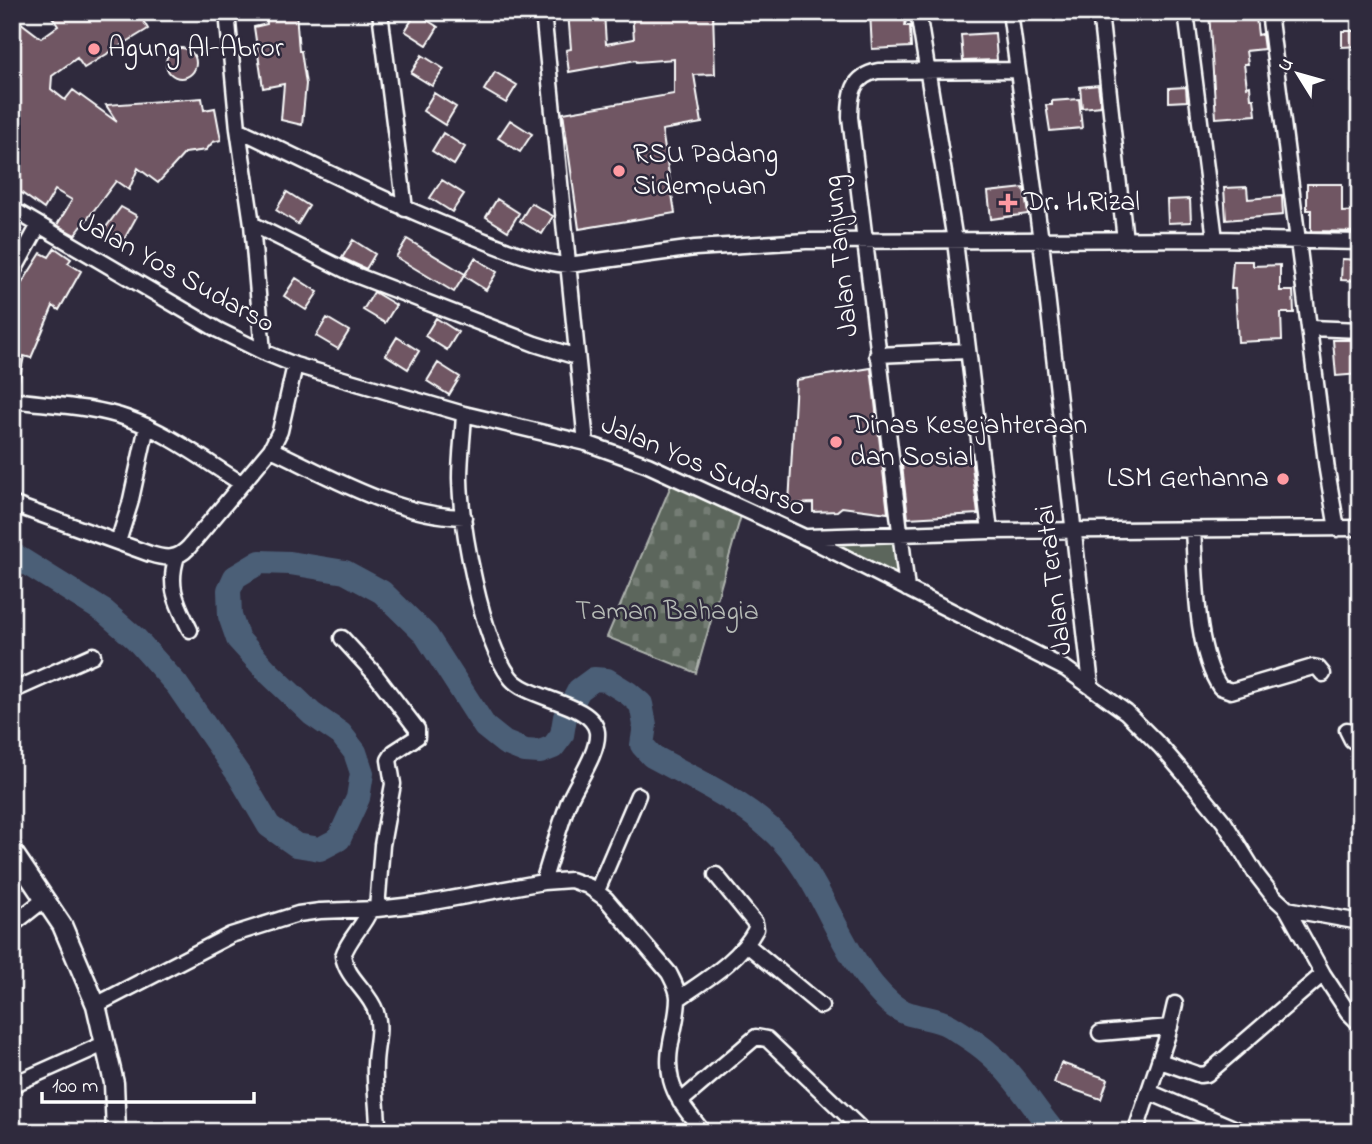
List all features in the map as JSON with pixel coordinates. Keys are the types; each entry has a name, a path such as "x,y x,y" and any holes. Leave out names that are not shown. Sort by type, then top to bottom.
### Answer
{"main road":[{"path":"12,851 62,925 96,1005 114,1083 116,1132"}],"street":[{"path":"228,12 238,129 252,224 263,352"},
{"path":"380,12 405,209"},
{"path":"543,12 586,443"},
{"path":"918,12 954,242 990,531"},
{"name":"Jalan Teratai","path":"1010,12 1041,241 1091,685"},
{"path":"1100,12 1125,240"},
{"path":"1186,12 1215,239"},
{"path":"1269,12 1327,470 1337,529"},
{"name":"Jalan Tanjung","path":"907,589 850,117 852,90 856,82 869,73 1017,70"},
{"path":"238,129 405,209 543,262 568,265 727,244 1215,239 1360,242"},
{"name":"Jalan Yos Sudarso","path":"12,209 218,330 263,352 295,365 464,414 586,443 683,479 805,537 1066,669 1126,712 1161,747 1224,822 1256,874 1276,900 1287,909 1323,974 1348,1012 1360,1024"},
{"path":"252,224 353,274 577,357"},
{"path":"12,274 39,225"},
{"path":"1311,328 1360,330"},
{"path":"877,355 967,351"},
{"path":"12,504 162,557 177,556 189,547 271,449 280,430 295,365"},
{"path":"12,400 93,410 126,418 147,426 241,483"},
{"path":"464,414 460,474 464,517 477,586 495,650 513,681 584,715 594,724 596,741 570,798 543,881"},
{"path":"118,541 130,504 147,426"},
{"path":"271,449 350,486 397,504 422,511 464,517"},
{"path":"805,537 990,531 1360,528"},
{"path":"1193,530 1204,643 1220,687 1231,691 1312,667 1318,668 1322,674"},
{"path":"177,556 172,578 174,597 190,630"},
{"path":"342,638 374,673 417,729 415,739 391,755 389,760 393,784 374,910 348,944 343,956 352,976 377,1013 378,1034 374,1068 378,1130"},
{"path":"12,691 93,655"},
{"path":"1348,730 1352,740 1360,745"},
{"path":"597,891 638,795"},
{"path":"678,999 725,964 746,944 757,926 716,876"},
{"path":"96,1005 231,935 266,923 320,911 374,910 422,904 543,881 571,880 597,891 663,963 675,984 678,999 669,1051 671,1082 680,1102 702,1132"},
{"path":"12,925 46,899"},
{"path":"1287,909 1360,922"},
{"path":"746,944 821,1006"},
{"path":"1160,1061 1200,1075 1206,1074 1323,974"},
{"path":"1138,1124 1160,1061 1175,1004"},
{"path":"1100,1033 1170,1027"},
{"path":"680,1102 756,1037 761,1037 767,1039 859,1127 858,1132"},
{"path":"12,1085 106,1043"},
{"path":"1149,1092 1243,1132"}],"green space":[{"name":"Taman Bahagia","path":"672,483 742,512 696,673 607,637"},
{"path":"898,537 904,584 814,540"}],"building":[{"path":"49,12 138,12 148,29 84,68 77,58 52,76 51,89 65,100 73,90 117,122 106,105 202,98 204,110 215,108 221,140 213,142 206,150 185,153 158,183 138,168 129,190 116,181 75,235 57,225 72,200 55,190 44,209 12,186 12,125 15,126 12,16 41,38 58,26"},
{"path":"266,12 296,12 299,51 306,84 302,125 281,120 284,84 263,88 254,27 267,24"},
{"name":"RSU Padang Sidempuan","path":"568,12 604,12 606,44 634,39 632,12 713,12 715,74 694,75 702,123 662,130 675,213 579,229 563,113 674,94 674,59 636,60 569,72 566,50 571,49"},
{"path":"870,12 907,12 905,26 910,26 911,47 872,49"},
{"path":"1209,12 1254,12 1258,35 1262,34 1264,49 1246,51 1248,64 1244,64 1247,87 1250,86 1256,115 1216,118"},
{"path":"416,13 438,27 427,45 405,31"},
{"path":"1342,31 1360,31 1360,46 1342,47"},
{"path":"995,33 997,60 963,61 961,35"},
{"path":"181,48 191,53 196,63 191,73 181,78 171,73 166,63 171,53"},
{"path":"422,55 444,69 432,86 411,73"},
{"path":"495,72 517,85 506,103 484,90"},
{"path":"1098,85 1101,106 1082,108 1080,87"},
{"path":"1186,87 1187,101 1169,102 1169,88"},
{"path":"434,93 456,107 445,125 423,111"},
{"path":"1079,99 1082,128 1050,131 1046,105 1052,105 1052,101"},
{"path":"510,120 532,134 520,152 498,138"},
{"path":"443,133 465,147 454,165 432,151"},
{"path":"442,180 464,194 452,212 430,198"},
{"path":"1307,184 1342,184 1342,212 1360,211 1360,232 1311,231 1311,210 1307,210"},
{"path":"1247,187 1248,199 1282,196 1283,215 1226,220 1224,188"},
{"name":"Dr. H.Rizal","path":"1024,188 1028,214 991,219 988,192"},
{"path":"287,192 309,206 298,224 276,210"},
{"path":"497,199 519,213 508,231 486,217"},
{"path":"1190,199 1191,222 1168,223 1167,200"},
{"path":"531,203 553,216 542,234 520,221"},
{"path":"121,207 137,216 121,245 101,234"},
{"path":"407,239 465,274 454,292 396,257"},
{"path":"353,240 375,254 366,269 342,258"},
{"path":"55,248 71,259 68,263 81,271 59,310 53,306 31,358 24,356 18,387 12,387 12,284 22,283 41,253 49,257"},
{"path":"475,258 497,272 486,290 464,276"},
{"path":"1342,259 1360,260 1360,281 1341,280"},
{"path":"1233,261 1253,261 1253,266 1280,265 1280,291 1293,291 1294,313 1281,313 1282,340 1238,342 1235,289 1231,289"},
{"path":"296,278 318,292 306,310 284,296"},
{"path":"374,292 396,305 385,323 363,310"},
{"path":"327,318 349,331 338,349 316,336"},
{"path":"436,318 458,332 447,350 425,336"},
{"path":"397,337 419,351 408,369 386,355"},
{"path":"1333,340 1360,340 1360,374 1336,376"},
{"path":"438,363 460,377 449,395 427,381"},
{"name":"Dinas Kesejahteraan dan Sosial","path":"871,368 888,513 842,507 837,511 813,512 813,503 789,504 796,380"},
{"path":"971,458 978,514 908,518 902,465"},
{"path":"1061,1063 1108,1079 1101,1099 1054,1083"}],"waterway":[{"path":"12,554 105,612 136,639 177,685 239,775 269,826 296,845 320,849 339,839 358,798 362,773 355,752 341,734 312,714 238,639 230,616 229,590 235,577 260,562 290,563 345,572 382,592 426,635 485,727 505,743 525,751 540,752 553,747 562,735 565,717 579,690 594,679 607,680 641,704 645,725 642,745 652,756 743,807 789,848 815,887 860,969 874,987 898,1009 943,1023 964,1034 996,1059 1054,1132"}],"place":[{"name":"Agung Al-Abror","path":"94,49"},
{"name":"RSU Padang Sidempuan","path":"619,171"},
{"name":"Dr. H.Rizal","path":"1008,203"},
{"name":"Dinas Kesejahteraan dan Sosial","path":"836,442"},
{"name":"LSM Gerhanna","path":"1283,479"}]}
